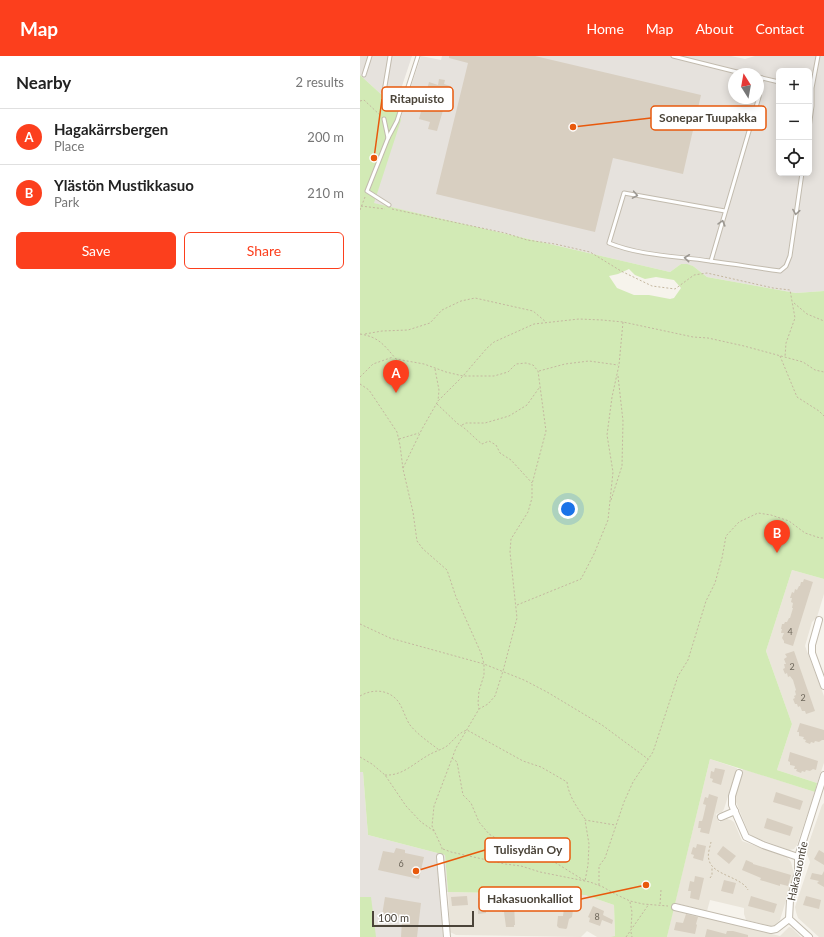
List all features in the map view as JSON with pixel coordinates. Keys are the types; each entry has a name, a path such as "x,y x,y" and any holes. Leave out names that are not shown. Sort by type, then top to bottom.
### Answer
{"street":[{"path":"820,620 812,645 812,653 824,686"},
{"path":"739,773 732,796 732,805 746,837 750,840 798,857"},
{"name":"Hakasuontie","path":"789,919 790,900 798,873 798,857 821,798 824,775"},
{"path":"721,817 735,811"},
{"path":"440,858 447,937"},
{"path":"675,907 771,930 776,929 789,919 809,937"}],"lane":[{"path":"364,75 370,56"},
{"path":"384,92 390,56"},
{"path":"389,205 367,191 388,138 397,121 418,56"},
{"path":"673,56 728,70"},
{"path":"812,80 818,56"},
{"path":"764,78 776,81"},
{"path":"711,261 757,104"},
{"path":"384,119 388,138"},
{"path":"725,211 624,193 609,242 622,248 654,255 711,261 780,272 786,266 790,256 802,176"}],"path":[{"path":"360,101 364,100 384,119"},
{"path":"360,210 367,191"},
{"path":"361,206 407,212 505,233 527,240 555,244 590,252 621,271 652,286 675,288 694,275 707,273 773,288 790,290 795,318 786,343 785,357"},
{"path":"360,334 382,330 408,330 430,323 442,310 461,301 475,298 533,311 546,323"},
{"path":"793,302 807,314 824,321"},
{"path":"438,401 494,342 534,324 579,320 622,322 693,338 708,338 803,362 816,370 824,372"},
{"path":"516,605 581,579 594,554 608,520 613,472 607,435 612,397 618,373 622,322"},
{"path":"363,334 372,336 384,345 396,359 424,364 463,376 494,376 508,372 516,364 526,363 533,365 538,371 546,431 532,484 532,498 528,512 511,539 510,552 517,618 503,671 494,696 488,704 479,709 456,748 434,806 432,826 442,848 440,858"},
{"path":"780,356 796,397 819,411 824,416"},
{"path":"360,377 373,364 394,357"},
{"path":"538,371 565,364 589,361 619,365"},
{"path":"403,469 420,433 438,401 439,390 435,368"},
{"path":"610,502 622,466 623,421 618,373"},
{"path":"360,384 369,390 396,432 399,439 403,469 413,512 417,541 428,554 447,570 461,609 481,653 484,664 484,675 478,703 479,709"},
{"path":"461,426 466,424 485,423 508,416 527,405 540,388"},
{"path":"437,404 473,438 482,444 489,441 496,445 500,452 511,460 532,484"},
{"path":"399,439 420,433"},
{"path":"599,885 599,866 605,858 615,825 633,782 653,752 678,676 688,660 706,601 715,583 726,536 739,522 758,513 771,515 789,521 805,533 824,538"},
{"path":"360,624 390,638 484,664 524,680 615,733 648,759"},
{"path":"360,696 366,692 375,690 387,693 397,700 410,724 420,735 439,750"},
{"path":"384,775 393,775 405,771 428,755 447,746 467,730"},
{"path":"467,730 523,760 541,767 567,782 572,800 586,820 589,844 588,865 585,881"},
{"path":"360,758 372,764 384,775 406,806 421,822 434,831"},
{"path":"452,758 457,762 463,794 471,803 479,822 489,834 509,846 556,863 585,881"},
{"path":"586,820 615,825"},
{"path":"712,842 708,858 709,862 724,874 746,885 748,890"},
{"path":"442,848 451,852 585,881 599,885 630,901 675,907"},
{"path":"710,878 712,875 713,866"},
{"path":"660,905 661,890"},
{"path":"630,901 632,912 630,930 632,937"},
{"path":"626,937 649,904"}],"shaded area":[{"path":"360,56 412,56 395,107 360,75"},
{"path":"421,56 441,60 442,56 731,56 745,59 755,56 824,56 824,291 796,293 707,277 693,266 681,264 670,272 373,203"},
{"path":"792,570 824,579 824,594 817,617 812,622 805,646 824,696 824,763 817,783 777,770 792,724 766,651"},
{"path":"710,759 737,768 724,809 722,812 716,814 719,822 727,819 731,820 734,822 742,841 787,857 791,862 794,874 780,920 775,925 770,926 746,920 744,908 710,900 707,911 675,903"},
{"path":"743,769 815,792 797,845 794,849 789,850 749,834 734,797"},
{"path":"360,772 363,772 368,835 445,855 448,892 440,892 443,937 360,937"},
{"path":"824,803 824,937 819,937 798,918 795,907 810,862 806,851"},
{"path":"448,892 585,895 614,905 615,937 597,937 587,931 581,937 456,935 450,932"},
{"path":"673,910 780,936 789,927 801,937 667,937"}],"green space":[{"path":"360,75 395,107 401,120 374,203 670,272 681,264 687,264 693,266 707,277 796,293 824,291 824,579 792,570 766,651 792,724 777,770 817,783 815,792 710,759 667,937 611,937 615,936 614,905 585,895 448,892 445,855 368,835 363,772 360,772","holes":["629,269 635,275 645,279 656,277 674,280 681,288 674,298 670,299 649,295 634,295 617,288 609,276"]},
{"path":"360,897 371,897 376,937 360,937"}],"building":[{"path":"449,56 535,56 701,95 683,174 613,158 595,232 436,194 468,63 449,58"},
{"path":"439,79 445,80 444,84 450,86 437,131 428,129 430,122 419,119 429,82 438,85"},
{"path":"804,579 813,582 793,646 784,643 782,638 784,633 781,633 781,629 782,624 787,622 790,618 793,608 793,603 791,602 792,598 790,598 792,592 794,593 795,589 797,590"},
{"path":"794,651 815,711 806,714 805,711 802,711 800,706 798,707 797,704 795,704 793,699 796,695 796,690 793,680 790,676 788,677 787,673 785,674 783,669 785,668 784,664 786,664 784,659 787,657 785,654"},
{"path":"800,723 824,730 824,740 819,742 815,741 814,743 811,742 810,744 805,742 806,740 803,739 804,737 799,736 799,732 797,732"},
{"path":"790,752 818,761 816,770 806,770 805,772 802,771 801,773 796,771 797,769 794,769 795,766 790,765 790,762 788,761"},
{"path":"715,768 725,770 721,785 712,782 713,779 710,778 711,771 714,772"},
{"path":"776,792 803,801 800,810 773,802"},
{"path":"709,794 718,797 709,834 700,832 701,828 698,828 699,821 702,821 706,805 703,804 705,797 708,798"},
{"path":"767,818 793,827 790,836 764,828"},
{"path":"697,844 706,846 703,861 693,858 694,855 691,854 693,847 696,848"},
{"path":"723,846 736,856 729,864 717,854"},
{"path":"396,848 405,850 405,853 424,857 419,879 378,870 383,851 394,853"},
{"path":"819,850 824,853 824,865 814,859"},
{"path":"746,860 753,864 791,875 788,886 780,884 780,886 760,880 761,878 742,870"},
{"path":"824,871 824,887 817,883 819,881 810,879 812,873 822,875"},
{"path":"695,876 704,878 699,900 690,898 691,891 688,891 690,881 694,882"},
{"path":"724,880 736,883 733,894 721,891"},
{"path":"467,896 468,905 452,906 451,897"},
{"path":"751,896 777,904 774,913 748,906"},
{"path":"806,896 821,900 819,909 803,905"},
{"path":"385,897 421,903 417,937 401,937 402,920 400,920 400,918 382,915"},
{"path":"478,898 492,898 492,905 486,906 486,913 478,914"},
{"path":"514,903 515,925 514,927 506,927 504,912 502,912 502,904"},
{"path":"593,906 604,911 603,915 613,920 612,924 602,920 600,926 589,922 590,918 588,917"},
{"path":"564,908 573,910 572,917 569,919 566,929 559,928 557,926 558,916 563,916"},
{"path":"686,914 698,917 695,934 674,930 676,922 683,923"},
{"path":"707,929 726,934 727,931 733,931 748,935 748,937 705,937"}],"place":[{"name":"Sonepar Tuupakka","path":"573,127"},
{"name":"Ritapuisto","path":"374,158"},
{"name":"Hagakärrsbergen","path":"396,393"},
{"name":"Ylästön Mustikkasuo","path":"777,553"},
{"name":"Tulisydän Oy","path":"416,871"},
{"name":"Hakasuonkalliot","path":"646,885"}]}
